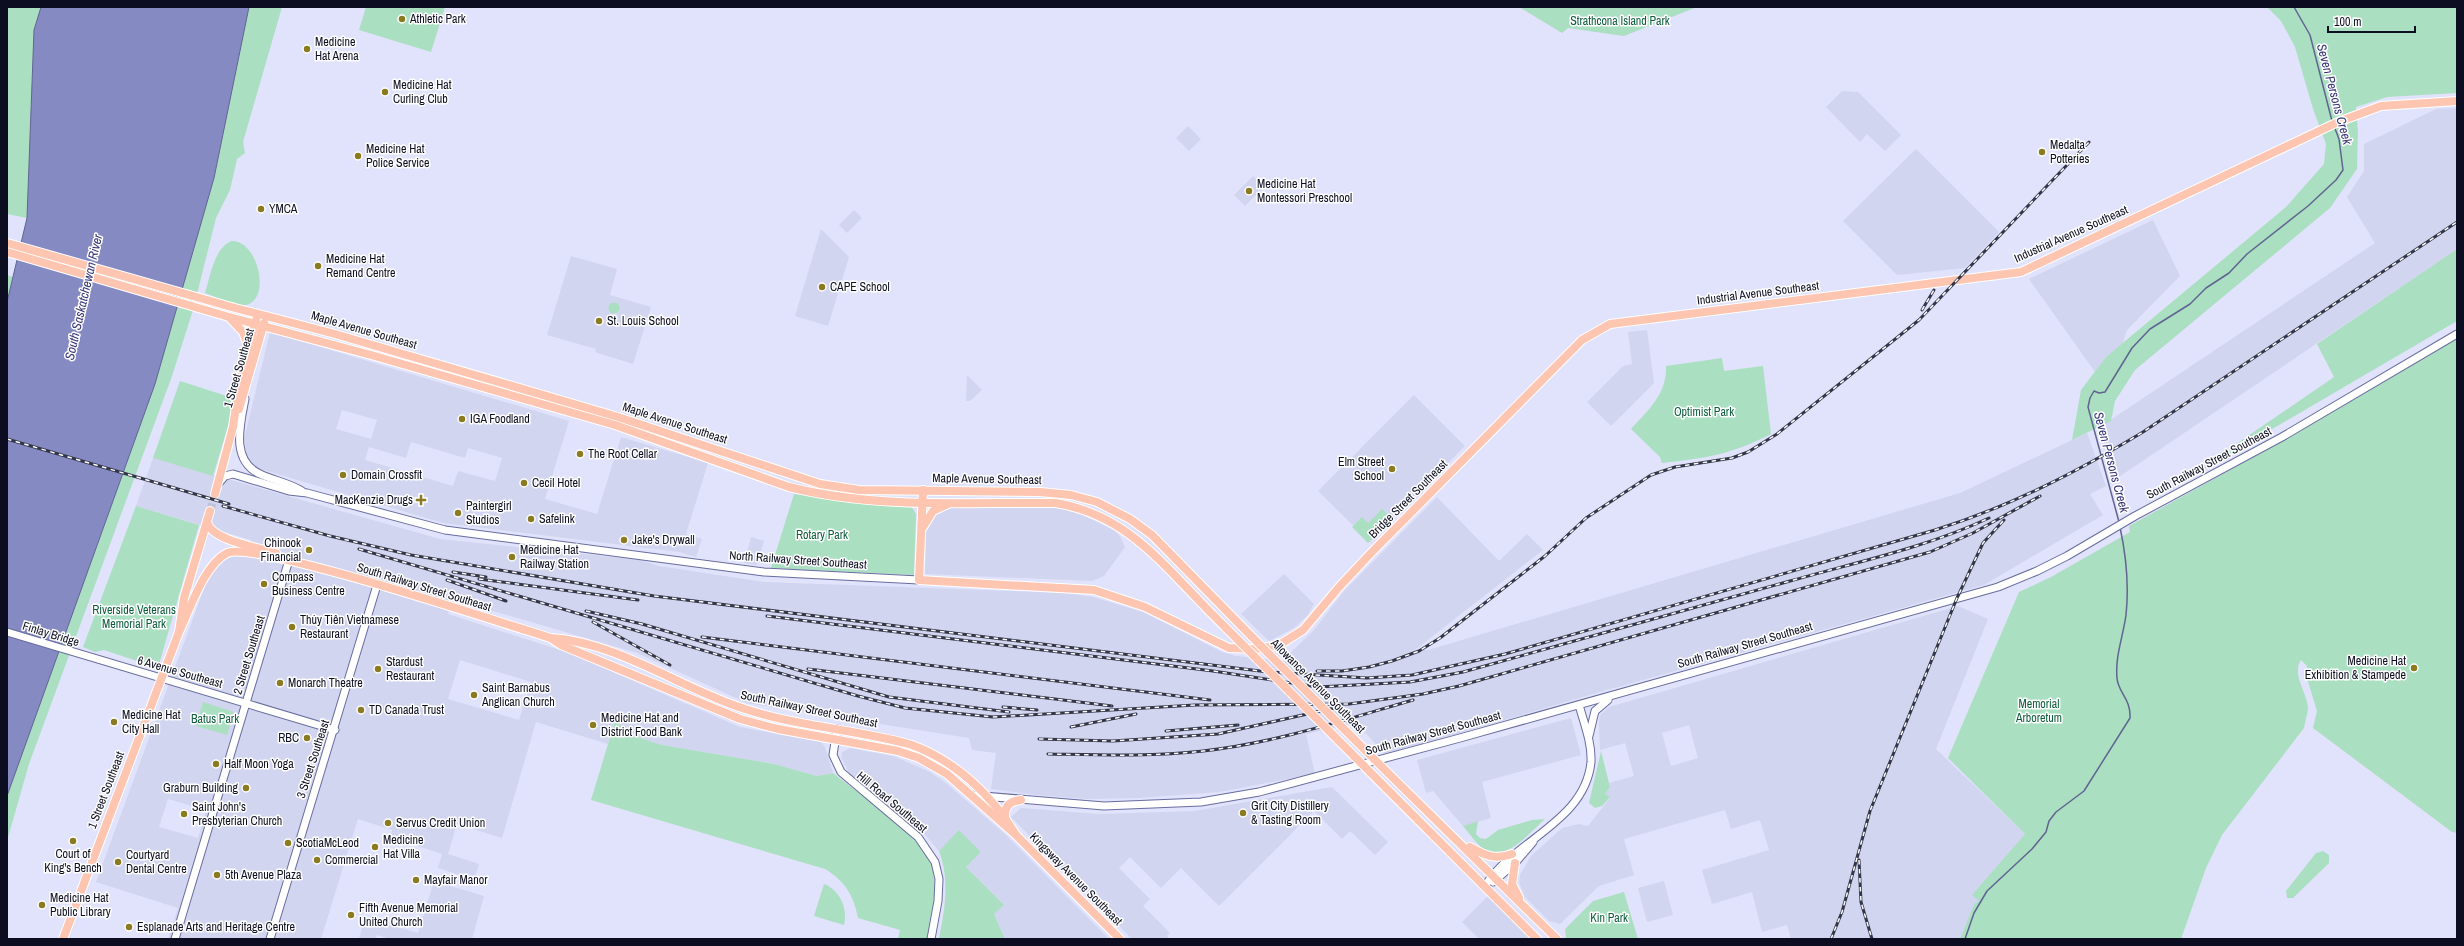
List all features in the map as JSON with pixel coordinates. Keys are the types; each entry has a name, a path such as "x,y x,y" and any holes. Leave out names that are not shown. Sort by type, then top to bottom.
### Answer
{"main road":[{"name":"Industrial Avenue Southeast","path":"1582,340 1610,324 2021,272 2338,122 2382,106 2457,101"},
{"name":"Maple Avenue Southeast","path":"7,242 218,303 335,334 618,417 820,484 859,490 1040,492 1071,495 1097,502 1130,519"},
{"name":"Maple Avenue Southeast","path":"7,252 229,317 371,355 615,425 789,487 816,494 857,500 1060,504 1081,508 1116,525"},
{"name":"1 Street Southeast","path":"233,427 236,404 248,349 258,314"},
{"name":"1 Street Southeast","path":"215,494 233,427 247,387 266,316"},
{"path":"229,317 243,332 248,342 248,349"},
{"name":"Bridge Street Southeast","path":"1240,649 1280,645 1303,630 1340,586 1582,340"},
{"path":"919,580 923,490"},
{"path":"921,532 926,519 933,511 946,504 961,502"},
{"name":"1 Street Southeast","path":"63,939 162,679 178,632 184,598 210,511"},
{"name":"Allowance Avenue Southeast","path":"1130,519 1162,544 1254,639 1387,772 1460,841 1558,939"},
{"name":"South Railway Street Southeast","path":"207,520 209,529 214,534 277,553 289,560"},
{"name":"Allowance Avenue Southeast","path":"1116,525 1141,542 1537,939"},
{"name":"South Railway Street Southeast","path":"178,632 208,572 221,557 240,550 289,560 552,638 563,639 606,651 743,709 837,729 879,736 924,749 954,767 985,795"},
{"name":"North Railway Street Southeast","path":"919,580 1094,590 1146,607 1214,642 1240,649"},
{"name":"South Railway Street Southeast","path":"552,638 561,645 740,719 778,729 835,738 898,751 919,758 947,774 971,795"},
{"name":"Kingsway Avenue Southeast","path":"971,795 1016,835 1120,939"},
{"name":"Kingsway Avenue Southeast","path":"985,795 1006,818 1016,835"},
{"path":"1006,818 1005,810 1008,804 1013,800 1021,800"},
{"path":"1460,841 1488,857 1500,858 1512,854"},
{"path":"1515,864 1512,884 1522,904"}],"street":[{"name":"South Railway Street Southeast","path":"971,795 1104,806 1166,805 1225,798 1322,776 1998,587 2037,571 2282,437 2457,334"},
{"name":"North Railway Street Southeast","path":"247,387 239,436 239,447 244,459 260,475 292,485 302,491"},
{"name":"North Railway Street Southeast","path":"218,484 225,476 233,474 289,491 302,491 445,530 764,572 919,580"},
{"name":"2 Street Southeast","path":"174,939 247,703 289,560"},
{"name":"3 Street Southeast","path":"270,939 377,585"},
{"name":"Finlay Bridge","path":"7,632 89,657"},
{"name":"6 Avenue Southeast","path":"89,657 334,730"},
{"path":"1588,738 1597,707 1604,702 1633,689"},
{"path":"1495,877 1512,854 1536,838 1565,813 1584,788 1591,761 1588,738 1579,705"},
{"name":"Hill Road Southeast","path":"837,729 833,756 841,772 918,838 935,862 938,890 931,939"},
{"path":"1485,886 1495,877 1515,864 1536,838"}],"shaded area":[{"path":"1842,91 1858,92 1901,135 1885,151 1867,134 1860,142 1826,107"},
{"path":"2457,108 2457,249 2113,481 2100,427 2375,243 2347,197 2364,171 2364,144 2436,109"},
{"path":"1188,126 1201,139 1189,151 1176,138"},
{"path":"1916,149 1999,232 1965,268 1897,275 1843,221"},
{"name":"Medicine Hat Montessori Preschool","path":"1253,176 1264,187 1245,206 1234,195"},
{"path":"854,210 862,218 847,233 839,225"},
{"path":"2153,220 2180,276 2127,330 2123,343 2106,357 2095,372 2029,279"},
{"name":"CAPE School","path":"821,229 849,257 828,326 795,316"},
{"name":"St. Louis School","path":"571,256 617,269 610,295 651,307 633,364 595,352 596,349 547,335"},
{"path":"1647,330 1654,383 1611,426 1587,402 1623,366 1632,364 1628,332"},
{"path":"270,332 569,421 545,499 597,514 621,437 708,463 686,534 702,539 696,557 679,552 443,523 257,468 247,455 244,439","holes":["342,410 377,420 371,439 336,429","411,442 465,458 468,448 502,458 495,481 458,471 453,486 365,460 369,447 406,458"]},
{"path":"967,375 982,390 970,401 966,401"},
{"name":"Elm Street School","path":"1414,395 1465,446 1370,542 1318,491"},
{"path":"2087,433 2106,486 2090,494 2103,515 1984,585 1593,694 1386,755 1356,723 1306,734 1315,774 1219,792 1139,798 1087,799 1036,795 991,789 996,753 972,750 969,738 747,703 637,653 452,599 448,614 566,652 740,727 821,742 825,747 833,773 817,776 774,764 662,745 634,736 615,721 608,744 536,722 502,838 457,824 448,854 479,864 474,880 438,868 442,854 390,837 392,830 358,819 321,939 168,939 178,908 96,882 209,575 216,566 224,560 235,556 246,556 251,540 136,506 153,458 440,539 641,560 659,566 764,582 1066,593 1093,597 1143,612 1222,652 1236,656 1292,662 1287,656 1313,631 1345,590 1437,497 1499,561 1527,534 1543,550 1415,650 1428,650 1960,493","holes":["460,660 531,682 519,720 448,699","168,799 206,810 198,838 159,827"]},
{"path":"948,507 1063,508 1077,512 1115,531 1120,536 1125,547 1104,576 1092,581 925,574 926,530 936,513"},
{"path":"751,537 764,541 757,565 744,563"},
{"path":"1284,574 1314,604 1308,615 1294,628 1269,641 1241,614"},
{"path":"1958,606 1988,619 1936,749 2025,834 1973,895 1979,901 1974,904 1960,939 1791,939 1787,925 1762,932 1752,892 1712,904 1702,870 1769,850 1760,820 1731,829 1725,810 1624,839 1634,875 1599,886 1560,924 1549,921 1525,897 1519,882 1520,875 1531,856 1562,828 1579,824 1588,826 1610,798 1605,794 1610,787 1609,783 1634,776 1625,743 1600,750 1600,715 1609,707","holes":["1689,725 1698,758 1671,766 1662,733"]},
{"path":"1571,718 1581,755 1482,782 1491,818 1463,826 1433,791 1426,793 1417,760"},
{"path":"850,748 893,756 930,772 946,783 1006,835 1109,939 1005,939 994,914 1003,904 966,867 981,852 959,831 939,851 920,829 849,773 841,757 842,752"},
{"path":"1332,787 1388,842 1375,855 1350,831 1342,839 1314,811 1219,906 1181,868 1161,888 1130,857 1119,868 1150,899 1143,906 1170,933 1167,936 1169,939 1132,939 1011,817 1021,808 1099,814 1195,811"},
{"path":"434,881 484,896 472,939 391,939 377,935 375,939 359,939 365,918 418,933"},
{"path":"1664,881 1673,915 1647,922 1638,888"},
{"path":"1489,895 1531,939 1479,939 1462,922"}],"green space":[{"path":"7,7 41,7 34,30 27,218 7,214"},
{"path":"249,7 282,7 243,142 245,153 237,159 230,190 216,218 193,310 172,376 29,764 7,841 7,796 155,384 214,178"},
{"name":"Athletic Park","path":"366,7 445,7 431,52 359,30"},
{"name":"Strathcona Island Park","path":"1519,7 1697,7 1624,36 1568,28 1562,33"},
{"path":"2267,7 2457,7 2457,93 2387,97 2356,107 2358,132 2357,169 2330,208 2135,370 2115,401 2111,421 2072,440 2081,390 2106,357 2286,207 2324,164 2326,144 2313,109 2295,47 2281,21"},
{"path":"232,241 241,244 249,250 255,260 258,271 260,283 258,293 254,301 246,305 236,305 205,293 217,256 226,244"},
{"path":"2457,249 2457,321 2178,484 2334,377 2317,344"},
{"path":"7,275 13,277 7,302"},
{"path":"614,302 618,304 620,308 618,312 614,314 610,312 608,308 610,304"},
{"name":"Memorial Arboretum","path":"2457,339 2457,833 2452,832 2313,728 2317,711 2306,675 2307,666 2301,660 2298,666 2298,672 2308,709 2304,728 2222,835 2206,868 2181,939 1960,939 1974,904 1979,901 1972,895 2025,834 1948,758 2019,592 2051,577 2130,532 2129,526 2286,439"},
{"name":"Optimist Park","path":"1722,358 1724,371 1763,366 1771,434 1743,447 1730,451 1705,457 1662,463 1660,457 1631,429 1650,408 1660,393 1666,376 1666,366"},
{"path":"180,381 236,399 213,476 153,458"},
{"name":"Rotary Park","path":"794,494 857,503 911,506 916,514 914,575 771,568"},
{"name":"Riverside Veterans Memorial Park","path":"136,506 199,525 158,668 104,650 95,652 83,647"},
{"path":"1382,509 1392,519 1368,543 1352,527 1362,517 1368,523"},
{"name":"Batus Park","path":"203,702 234,712 227,735 196,726"},
{"path":"615,721 634,736 662,745 774,764 817,776 833,773 901,827 924,851 930,861 933,870 935,890 933,910 927,939 898,939 900,930 858,918 854,903 848,890 838,879 825,869 591,800"},
{"path":"1601,751 1610,787 1605,794 1610,797 1602,806 1595,808 1589,803"},
{"path":"1545,819 1525,838 1508,850 1500,853 1491,853 1483,849 1463,826 1478,821 1476,834 1480,838 1486,839 1498,830 1532,820"},
{"path":"959,830 981,852 966,867 1004,905 994,914 1005,939 939,939 945,906 945,884 939,851"},
{"path":"2323,851 2329,855 2329,863 2293,898 2287,898 2286,891 2316,853"},
{"path":"824,884 830,887 842,901 845,913 844,925 814,916"},
{"name":"Kin Park","path":"1624,892 1638,939 1566,938 1565,929 1593,901"}],"water":[{"name":"South Saskatchewan River","path":"41,7 249,7 214,178 155,384 7,796 7,302 27,218 34,30"}],"waterway":[{"name":"Seven Persons Creek","path":"2294,7 2310,35 2332,121"},
{"name":"Seven Persons Creek","path":"2119,522 2088,407 2090,398 2094,391 2099,393 2105,392 2132,348 2150,329 2190,304 2206,288 2229,273 2247,254 2308,206 2336,180 2343,170 2339,139 2334,126"},
{"name":"Seven Persons Creek","path":"1965,939 1974,913 1987,891 2032,849 2046,832 2049,821 2056,812 2084,791 2130,718 2129,705 2120,688 2117,678 2117,662 2125,623 2127,593 2124,549 2120,527"}],"tunnel":[{"path":"210,511 215,494"}],"railway":[{"path":"1317,671 1342,671 1369,667 1392,661 1419,651 1440,638 1545,556 1586,518 1651,475 1675,467 1732,458 1748,452 1777,434 1919,320 2089,142"},
{"path":"223,506 330,536 411,555 654,596 1268,672 1367,678 1412,675 1505,654 1935,530 1963,521 2016,499 2067,475 2143,432 2457,222"},
{"path":"1922,310 1934,290"},
{"path":"7,439 229,504"},
{"path":"359,549 858,696 905,708 993,717 1195,705 1349,704 1423,694 1459,686 1930,552 1973,533 2040,496"},
{"path":"767,616 1213,671 1318,687 1410,682 1463,672 1891,554 1965,529 1989,518"},
{"path":"1831,939 1842,912 1870,811 1957,598 1983,543 2004,520"},
{"path":"453,572 486,577"},
{"path":"479,579 638,600"},
{"path":"447,580 506,601"},
{"path":"586,611 642,624 889,697 1009,712"},
{"path":"593,622 670,665"},
{"path":"702,637 1210,700"},
{"path":"808,669 1112,706"},
{"path":"1048,754 1126,755 1203,751 1283,737 1413,700"},
{"path":"1003,707 1037,710"},
{"path":"1039,739 1113,741 1218,734 1334,708"},
{"path":"1071,727 1136,714"},
{"path":"1166,731 1238,725"},
{"path":"1859,860 1861,902 1872,939"}],"place":[{"name":"Athletic Park","path":"402,19"},
{"name":"Medicine Hat Arena","path":"307,49"},
{"name":"Medicine Hat Curling Club","path":"385,92"},
{"name":"Medalta Potteries","path":"2042,152"},
{"name":"Medicine Hat Police Service","path":"358,156"},
{"name":"Medicine Hat Montessori Preschool","path":"1249,191"},
{"name":"YMCA","path":"261,209"},
{"name":"Medicine Hat Remand Centre","path":"318,266"},
{"name":"CAPE School","path":"822,287"},
{"name":"St. Louis School","path":"599,321"},
{"name":"IGA Foodland","path":"462,419"},
{"name":"The Root Cellar","path":"580,454"},
{"name":"Elm Street School","path":"1392,469"},
{"name":"Domain Crossfit","path":"343,475"},
{"name":"Cecil Hotel","path":"524,483"},
{"name":"MacKenzie Drugs","path":"421,500"},
{"name":"Paintergirl Studios","path":"458,513"},
{"name":"Safelink","path":"531,519"},
{"name":"Jake's Drywall","path":"624,540"},
{"name":"Chinook Financial","path":"309,550"},
{"name":"Medicine Hat Railway Station","path":"512,557"},
{"name":"Compass Business Centre","path":"264,584"},
{"name":"Thủy Tiên Vietnamese Restaurant","path":"292,627"},
{"name":"Medicine Hat Exhibition & Stampede","path":"2414,668"},
{"name":"Stardust Restaurant","path":"378,669"},
{"name":"Monarch Theatre","path":"280,683"},
{"name":"Saint Barnabus Anglican Church","path":"474,695"},
{"name":"TD Canada Trust","path":"361,710"},
{"name":"Medicine Hat City Hall","path":"114,722"},
{"name":"Medicine Hat and District Food Bank","path":"593,725"},
{"name":"RBC","path":"307,738"},
{"name":"Half Moon Yoga","path":"216,764"},
{"name":"Graburn Building","path":"246,788"},
{"name":"Grit City Distillery & Tasting Room","path":"1243,813"},
{"name":"Saint John's Presbyterian Church","path":"184,814"},
{"name":"Servus Credit Union","path":"388,823"},
{"name":"Court of King's Bench","path":"73,841"},
{"name":"ScotiaMcLeod","path":"288,843"},
{"name":"Medicine Hat Villa","path":"375,847"},
{"name":"Commercial","path":"317,860"},
{"name":"Courtyard Dental Centre","path":"118,862"},
{"name":"5th Avenue Plaza","path":"217,875"},
{"name":"Mayfair Manor","path":"416,880"},
{"name":"Medicine Hat Public Library","path":"42,905"},
{"name":"Fifth Avenue Memorial United Church","path":"351,915"},
{"name":"Esplanade Arts and Heritage Centre","path":"129,927"}]}
